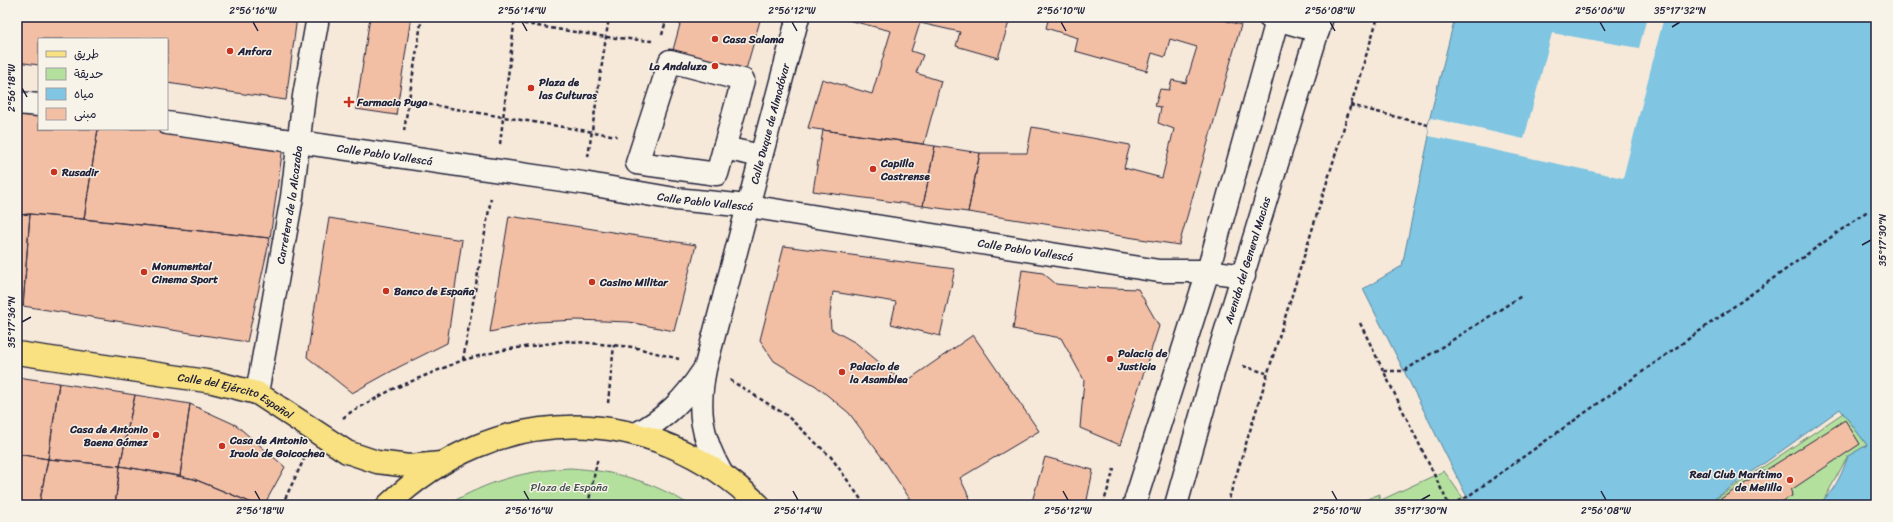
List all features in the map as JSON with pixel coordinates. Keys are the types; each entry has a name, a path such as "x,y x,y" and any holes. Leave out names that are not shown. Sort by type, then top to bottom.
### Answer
{"main road":[{"name":"Calle del Ejército Español","path":"17,353 213,382 257,392 320,436 347,452 377,462 409,466 441,462"},
{"path":"388,505 420,476 441,462 486,442 533,430 581,427 636,434 681,450 722,474 759,505"}],"street":[{"name":"Carretera de la Alcazaba","path":"257,392 292,197 304,96 318,17"},
{"name":"Calle Duque de Almodóvar","path":"722,474 711,455 704,434 701,412 701,390 704,368 798,17"},
{"path":"1134,505 1208,271 1275,18 1320,24"},
{"name":"Avenida del General Macias","path":"1176,505 1217,359 1244,276 1320,24"},
{"path":"670,61 743,80 724,148 716,174 637,163 670,61"},
{"path":"17,103 38,105"},
{"name":"Calle Pablo Vallescá","path":"168,123 583,183 675,199 748,206 1159,271 1208,271 1244,276"},
{"path":"724,148 761,156"},
{"name":"Calle Duque de Almodóvar","path":"636,434 657,423 675,407 692,389 704,368"}],"path":[{"path":"400,157 422,17"},
{"path":"482,17 606,37 660,42"},
{"path":"463,360 496,170 515,17"},
{"path":"583,183 609,17"},
{"path":"1227,505 1378,17"},
{"path":"408,101 591,132"},
{"path":"1350,105 1428,126"},
{"path":"1452,505 1474,492 1869,210"},
{"path":"1383,371 1404,371 1523,295"},
{"path":"1360,323 1448,505"},
{"path":"282,505 304,459 320,436 351,412 393,389 463,360 503,350 567,341 633,347 686,361 737,383 786,415 831,458 865,505"},
{"path":"588,505 590,490"},
{"path":"899,505 910,498"}],"green space":[{"name":"Real Club Marítimo de Melilla","path":"1843,413 1867,445 1848,456 1822,503 1814,505 1707,505"},
{"name":"Plaza de España","path":"553,469 587,469 633,479 661,490 690,505 447,505 477,490 506,479"},
{"path":"1444,471 1468,505 1352,505 1380,494 1379,501"}],"water":[{"path":"1455,17 1876,17 1876,505 1814,505 1826,497 1836,485 1848,456 1867,445 1840,409 1706,505 1469,505 1467,497 1363,289 1402,266 1429,136 1428,125"}],"pier":[{"path":"1647,17 1664,17 1623,178 1429,136 1428,125 1431,118 1524,139 1552,33 1639,48"}],"building":[{"name":"Anfora","path":"17,17 297,17 286,100 168,83 168,38 38,38 38,65 17,62"},
{"path":"370,17 411,17 396,115 356,109"},
{"name":"Casa Salama","path":"682,17 761,17 743,80 670,61"},
{"path":"844,17 994,17 1009,22 998,58 956,46 960,32 920,23 911,51 923,55 916,73 941,81 924,144 808,128 822,79 872,94 891,31 844,19"},
{"path":"1049,17 1213,17 1241,25 1179,245 968,212 980,153 1027,153 1032,127 1130,145 1124,168 1162,178 1174,129 1158,123 1161,107 1155,106 1160,89 1169,90 1172,80 1186,83 1197,47 1170,39 1165,57 1152,53 1147,71 1075,51 1078,38 1046,28"},
{"name":"Rusadir","path":"17,106 38,109 38,130 98,130 84,219 30,214 17,215"},
{"path":"168,129 283,147 270,238 84,219 98,130"},
{"name":"Capilla Castrense","path":"823,130 935,146 923,206 813,191"},
{"path":"935,146 980,153 968,212 923,206"},
{"name":"Monumental Cinema Sport","path":"30,214 270,238 247,342 23,306"},
{"path":"30,214 23,306 17,305 17,215"},
{"name":"Casino Militar","path":"509,216 696,245 674,331 629,322 577,320 537,322 490,332"},
{"name":"Banco de España","path":"329,218 462,240 447,343 352,393 307,357"},
{"name":"Palacio de la Asamblea","path":"784,246 955,269 940,336 891,324 896,302 833,292 830,314 831,329 856,343 904,383 973,335 1039,431 960,478 973,505 914,505 884,460 849,413 816,386 774,361 760,340"},
{"name":"Palacio de Justicia","path":"1022,270 1043,273 1056,284 1084,287 1138,289 1159,326 1120,445 1080,428 1084,380 1061,338 1013,329"},
{"path":"17,377 59,383 48,459 17,454"},
{"path":"59,383 135,395 120,466 48,459"},
{"name":"Casa de Antonio Baena Gómez","path":"135,395 190,404 180,476 120,466"},
{"name":"Casa de Antonio Iraola de Goicochea","path":"190,404 236,425 285,467 264,505 257,505 194,479 180,476"},
{"name":"Real Club Marítimo de Melilla","path":"1845,420 1860,444 1791,490 1792,496 1776,505 1711,505"},
{"path":"17,454 48,459 39,505 17,505"},
{"path":"1045,457 1093,470 1086,505 1031,505"},
{"path":"48,459 120,466 115,505 39,505"},
{"path":"120,466 194,479 257,505 115,505"}],"place":[{"name":"Casa Salama","path":"715,39"},
{"name":"Anfora","path":"230,51"},
{"name":"La Andaluza","path":"715,66"},
{"name":"Plaza de las Culturas","path":"531,88"},
{"name":"Farmacia Puga","path":"349,102"},
{"name":"Capilla Castrense","path":"873,169"},
{"name":"Rusadir","path":"54,172"},
{"name":"Monumental Cinema Sport","path":"144,272"},
{"name":"Casino Militar","path":"592,282"},
{"name":"Banco de España","path":"386,291"},
{"name":"Palacio de Justicia","path":"1110,359"},
{"name":"Palacio de la Asamblea","path":"842,372"},
{"name":"Casa de Antonio Baena Gómez","path":"156,435"},
{"name":"Casa de Antonio Iraola de Goicochea","path":"222,446"},
{"name":"Real Club Marítimo de Melilla","path":"1790,480"}]}
